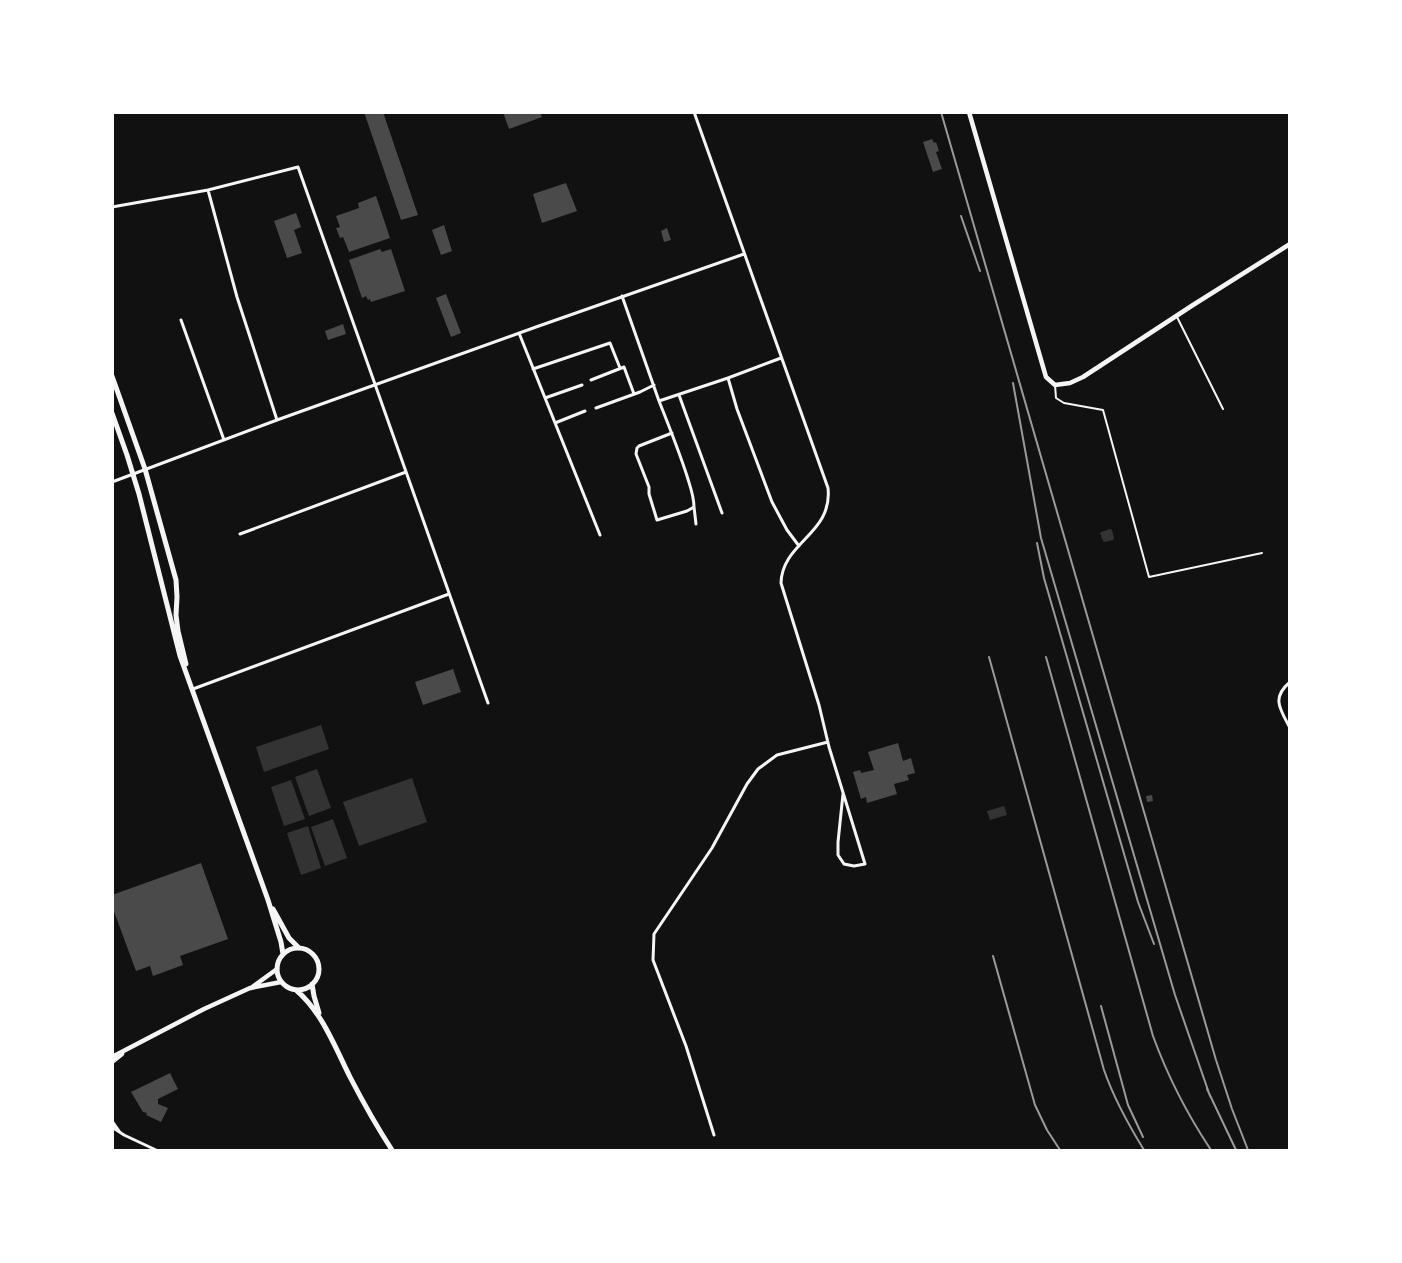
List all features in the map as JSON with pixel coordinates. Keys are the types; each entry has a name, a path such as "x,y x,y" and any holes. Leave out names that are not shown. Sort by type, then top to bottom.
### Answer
{"main road":[{"path":"112,376 145,470 176,580 178,631 193,688"},
{"path":"112,414 134,475 180,656 268,900 283,954"},
{"path":"268,900 289,938 299,948"},
{"path":"299,948 312,954 318,967 317,976 312,984 305,989 296,990 287,988 281,982 276,969 278,961 283,954 290,949 299,948"},
{"path":"312,984 320,1019"},
{"path":"296,990 306,998 320,1019 355,1087 392,1150"}],"street":[{"path":"694,112 825,479 829,496 828,505 822,518 784,566 781,583 865,864 854,866 844,864 838,855 843,794"},
{"path":"969,112 1046,377 1055,385 1070,383 1083,377 1290,244"},
{"path":"112,207 208,190 298,167 488,703"},
{"path":"208,190 236,297 278,420"},
{"path":"112,482 519,333 744,254"},
{"path":"622,296 694,498 696,524"},
{"path":"181,320 224,440"},
{"path":"519,333 600,534"},
{"path":"533,370 610,343 620,368"},
{"path":"659,401 781,358"},
{"path":"591,380 624,367 634,394"},
{"path":"728,378 737,409 772,502 787,530 799,546"},
{"path":"545,398 582,385"},
{"path":"596,408 654,385"},
{"path":"679,395 722,513"},
{"path":"555,423 584,412"},
{"path":"672,433 639,446 636,454 649,486 649,494 657,520 694,507"},
{"path":"240,534 406,472"},
{"path":"193,688 449,594"},
{"path":"1290,682 1281,691 1279,698 1280,709 1290,728"},
{"path":"714,1135 686,1046 653,960 654,934 712,848 747,784 758,769 778,755 828,742"},
{"path":"112,1062 143,1040 250,988 276,969"},
{"path":"250,988 281,982"},
{"path":"112,1057 127,1050"},
{"path":"112,1121 124,1135 156,1150"},
{"path":"112,1127 120,1131"}],"lane":[{"path":"1176,316 1223,409"},
{"path":"1055,385 1056,398 1064,402 1103,410 1149,577 1262,554"}],"shaded area":[{"path":"1110,529 1114,538 1105,542 1100,533"},
{"path":"321,725 329,749 264,772 256,747"},
{"path":"317,769 331,808 309,816 295,777"},
{"path":"412,778 427,822 359,846 343,802"},
{"path":"291,780 305,819 284,826 271,787"},
{"path":"1004,806 1007,815 990,820 987,811"},
{"path":"333,819 347,858 325,866 311,827"},
{"path":"308,826 321,868 301,875 287,833"}],"building":[{"path":"364,112 383,112 418,215 401,220"},
{"path":"503,112 540,112 542,117 509,129"},
{"path":"932,139 934,143 936,142 939,151 936,152 942,169 933,172 923,142"},
{"path":"566,183 577,211 542,223 533,194"},
{"path":"376,196 390,238 349,252 343,237 340,238 336,228 340,227 336,216 359,208 358,203"},
{"path":"296,213 301,227 294,230 302,253 287,258 274,221"},
{"path":"444,225 452,251 441,255 432,230"},
{"path":"667,228 671,240 664,242 661,231"},
{"path":"380,249 382,252 391,249 405,291 371,302 366,296 362,298 349,260"},
{"path":"446,294 461,333 451,337 436,298"},
{"path":"343,324 346,334 328,340 325,331"},
{"path":"453,669 461,692 423,705 415,682"},
{"path":"898,743 903,761 911,758 915,773 907,775 909,780 894,784 897,794 867,803 866,797 861,799 853,772 860,770 861,773 874,770 868,752"},
{"path":"1152,795 1153,801 1147,802 1146,796"},
{"path":"201,863 228,939 180,956 183,965 153,976 150,966 136,971 112,906 112,895"},
{"path":"170,1073 178,1089 158,1099 158,1104 168,1108 161,1122 143,1112 131,1092"}],"railway":[{"path":"941,112 1216,1060 1248,1150"},
{"path":"961,216 980,271"},
{"path":"1013,383 1041,538 1175,995 1210,1096"},
{"path":"1037,543 1044,578 1138,902 1154,944"},
{"path":"989,657 1104,1070 1112,1091 1144,1150"},
{"path":"1046,657 1153,1036 1179,1095 1211,1150"},
{"path":"993,956 1035,1105 1047,1130 1060,1150"},
{"path":"1101,1006 1128,1105 1143,1137"},
{"path":"1207,1089 1236,1150"}]}
